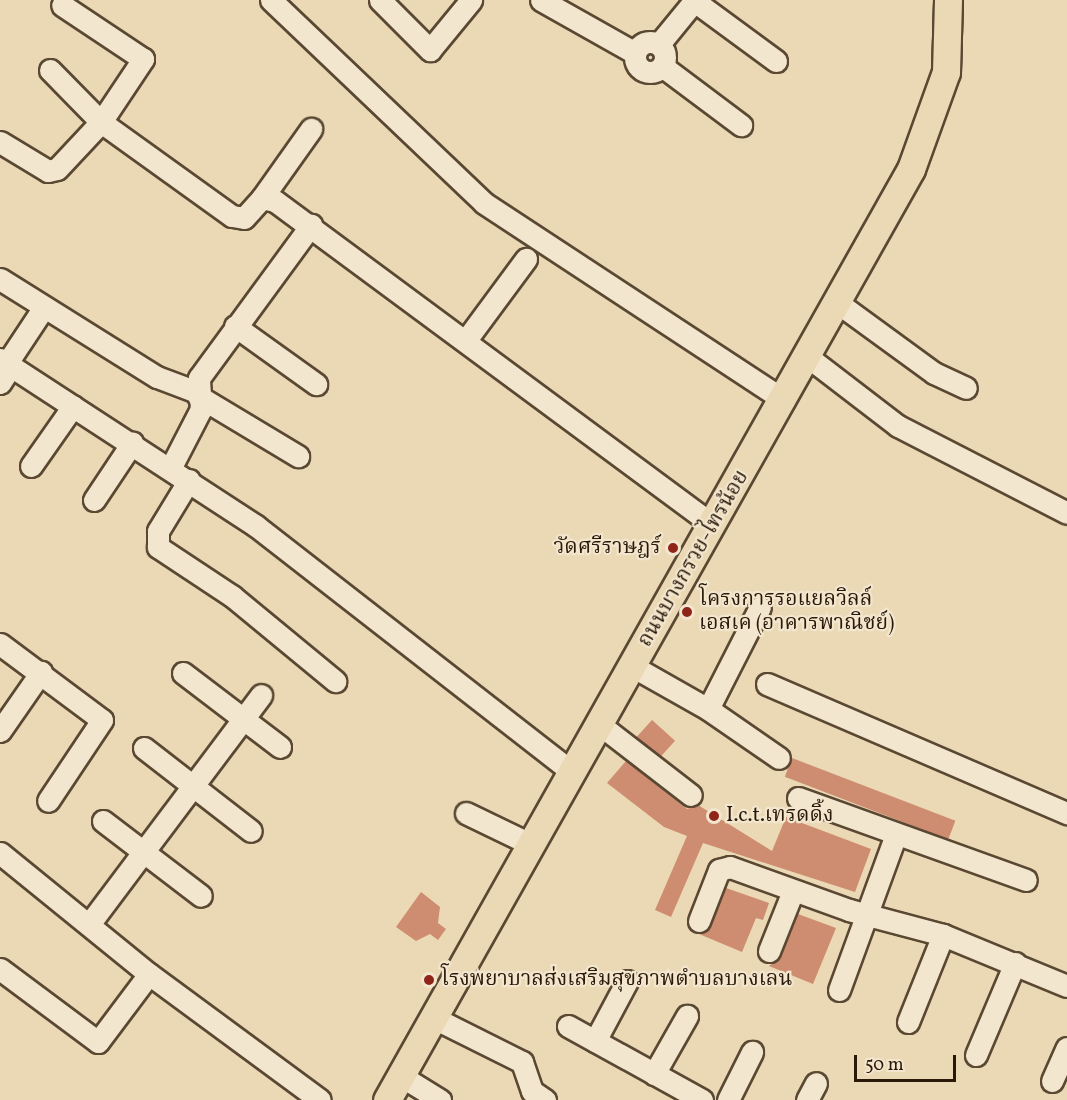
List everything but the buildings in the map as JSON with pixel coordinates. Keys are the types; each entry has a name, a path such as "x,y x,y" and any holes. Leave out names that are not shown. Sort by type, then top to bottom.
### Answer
{"main road":[{"name":"ถนนบางกรวย-ไทรน้อย","path":"387,1100 571,771 808,357 931,122 946,72 948,0"}],"street":[{"path":"271,0 484,202 784,400"},
{"path":"380,0 430,50 471,0"},
{"path":"541,0 635,52 640,69 652,72 662,66 665,55 659,45 648,41 635,52"},
{"path":"659,45 694,0 776,61"},
{"path":"0,142 48,171 57,169 101,122 143,59 77,6"},
{"path":"662,66 741,125"},
{"path":"50,70 101,122 232,216 244,218 262,198 311,129"},
{"path":"262,198 311,225 713,525"},
{"path":"171,467 198,418 199,378 311,225"},
{"path":"466,340 526,259"},
{"path":"0,279 156,377 197,394 298,456"},
{"path":"838,303 934,373 966,388"},
{"path":"44,307 5,368 73,406 171,467 571,771"},
{"path":"235,326 316,384"},
{"path":"808,357 898,426 1067,513"},
{"path":"31,466 73,406"},
{"path":"94,500 132,443"},
{"path":"189,480 158,531 158,547 232,596 335,681"},
{"path":"708,709 760,608"},
{"path":"0,644 41,672 102,720 48,801"},
{"path":"632,666 708,709 779,758"},
{"path":"0,731 41,672"},
{"path":"183,673 280,747"},
{"path":"767,684 1067,813"},
{"path":"90,923 261,695"},
{"path":"599,723 690,795"},
{"path":"144,748 251,831"},
{"path":"798,798 1026,880"},
{"path":"466,813 530,844"},
{"path":"103,821 201,896"},
{"path":"838,990 896,834"},
{"path":"0,853 90,923 149,974 320,1100"},
{"path":"699,921 724,868 868,914 943,935 1067,986"},
{"path":"769,951 793,891"},
{"path":"908,1022 943,935"},
{"path":"976,1055 1015,963"},
{"path":"0,969 98,1042 149,974"},
{"path":"595,1041 627,981"},
{"path":"654,1074 687,1016"},
{"path":"432,1017 522,1062 534,1097"},
{"path":"568,1026 702,1100"},
{"path":"1052,1081 1067,1048"},
{"path":"728,1100 752,1052"},
{"path":"401,1076 440,1100"}],"place":[{"name":"วัดศรีราษฎร์","path":"673,548"},
{"name":"โครงการรอแยลวิลล์ เอสเค (อาคารพาณิชย์)","path":"687,612"},
{"name":"I.c.t.เทรดดิ้ง","path":"714,816"},
{"name":"โรงพยาบาลส่งเสริมสุขภาพตำบลบางเลน","path":"429,980"}]}
